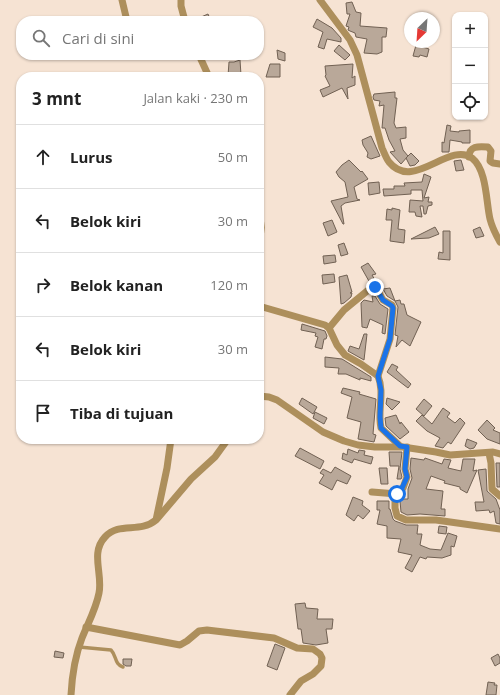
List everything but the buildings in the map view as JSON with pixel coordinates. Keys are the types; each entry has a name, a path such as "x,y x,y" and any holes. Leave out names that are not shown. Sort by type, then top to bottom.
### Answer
{"street":[{"path":"122,0 126,16"},
{"path":"181,0 184,16"},
{"path":"320,0 350,40 357,55 382,148 389,162 397,169 417,171 449,157 462,155 469,157 477,164 482,174 490,220 500,242"},
{"path":"201,60 207,72"},
{"path":"469,157 470,151 475,146 488,147 491,151 490,161 500,164"},
{"path":"329,328 344,310 372,287 376,288 383,300 393,308 390,339 378,376 381,390 381,428 403,447 407,477 395,500 397,516 406,520 451,522 500,529"},
{"path":"264,307 320,323 329,328 337,345 345,355 378,376"},
{"path":"264,396 277,400 312,426 323,432 358,445 375,447 403,447 450,455 489,453 500,454"},
{"path":"156,520 170,444"},
{"path":"71,695 72,678 79,647 100,592 97,560 100,544 112,531 122,528 146,527 156,520 191,479 215,458 225,444"},
{"path":"489,453 492,489 500,496"},
{"path":"372,492 397,494"},
{"path":"86,627 180,645 187,642 199,631 215,631 274,638 297,648 313,649 320,654 322,658 321,666 313,674 301,681 290,695"}],"lane":[{"path":"79,647 111,650 116,663 123,667"}],"route":[{"path":"375,287 383,300 393,308 390,339 378,376 381,390 381,428 384,433 400,446 407,447 405,469 407,477 402,488 397,494"}]}
